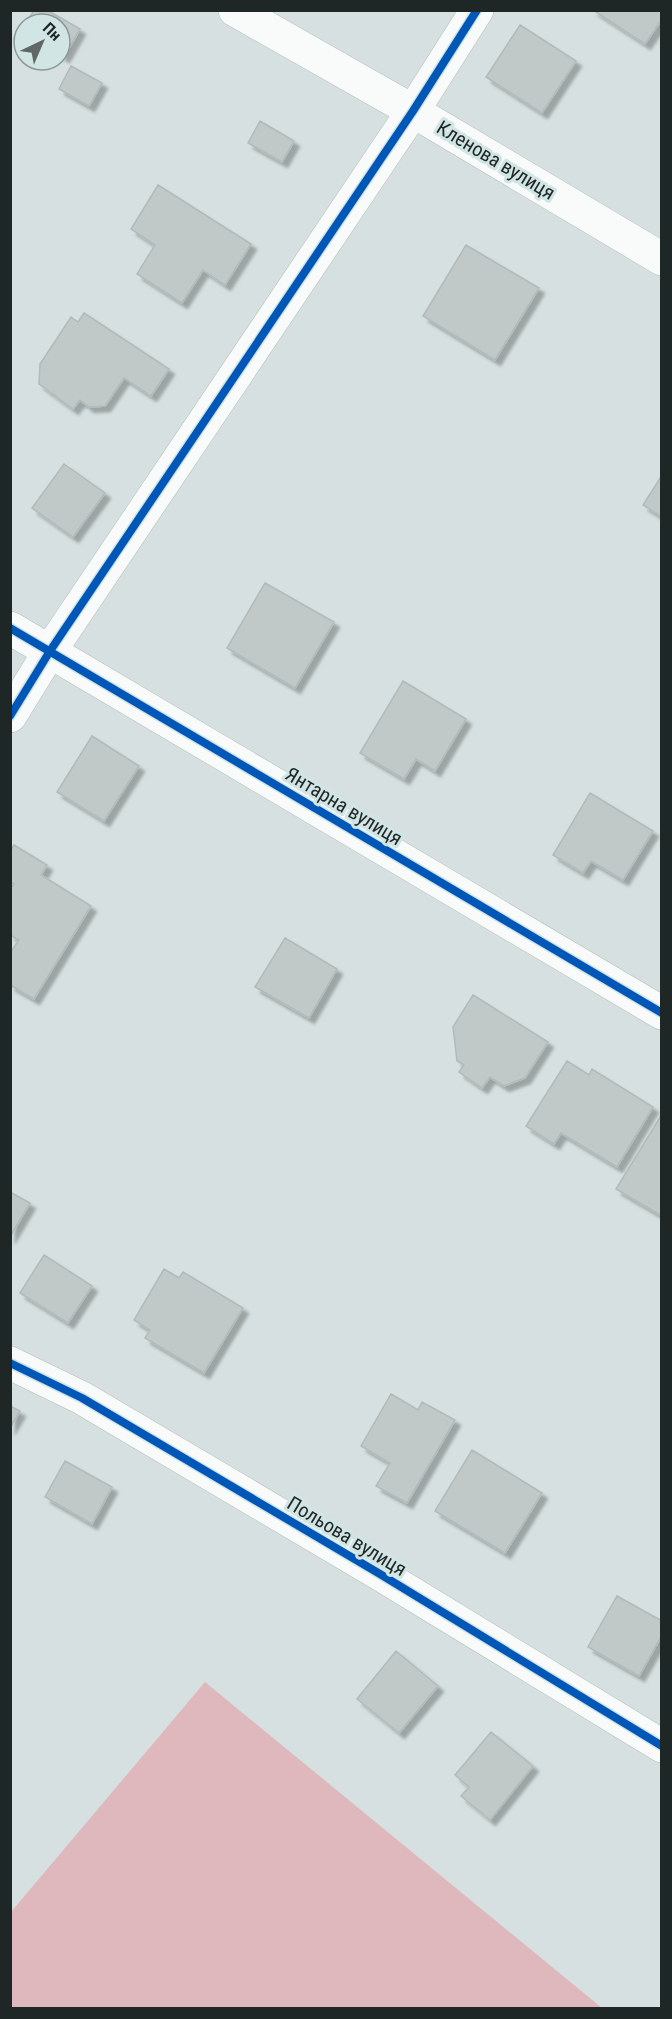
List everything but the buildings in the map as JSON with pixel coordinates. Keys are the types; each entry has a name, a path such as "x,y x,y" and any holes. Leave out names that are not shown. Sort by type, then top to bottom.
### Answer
{"street":[{"name":"Кленова вулиця","path":"235,10 413,111 662,259"},
{"path":"10,716 50,651 413,111 477,10"},
{"name":"Янтарна вулиця","path":"10,628 662,1013"},
{"name":"Польова вулиця","path":"10,1362 82,1398 380,1574 662,1746"}],"shaded area":[{"path":"205,1682 602,2008 11,2008 11,1912"}],"cycle path":[{"path":"10,716 50,651 413,111 477,10"},
{"path":"10,628 662,1013"},
{"path":"10,1363 82,1398 380,1574 662,1746"}]}
